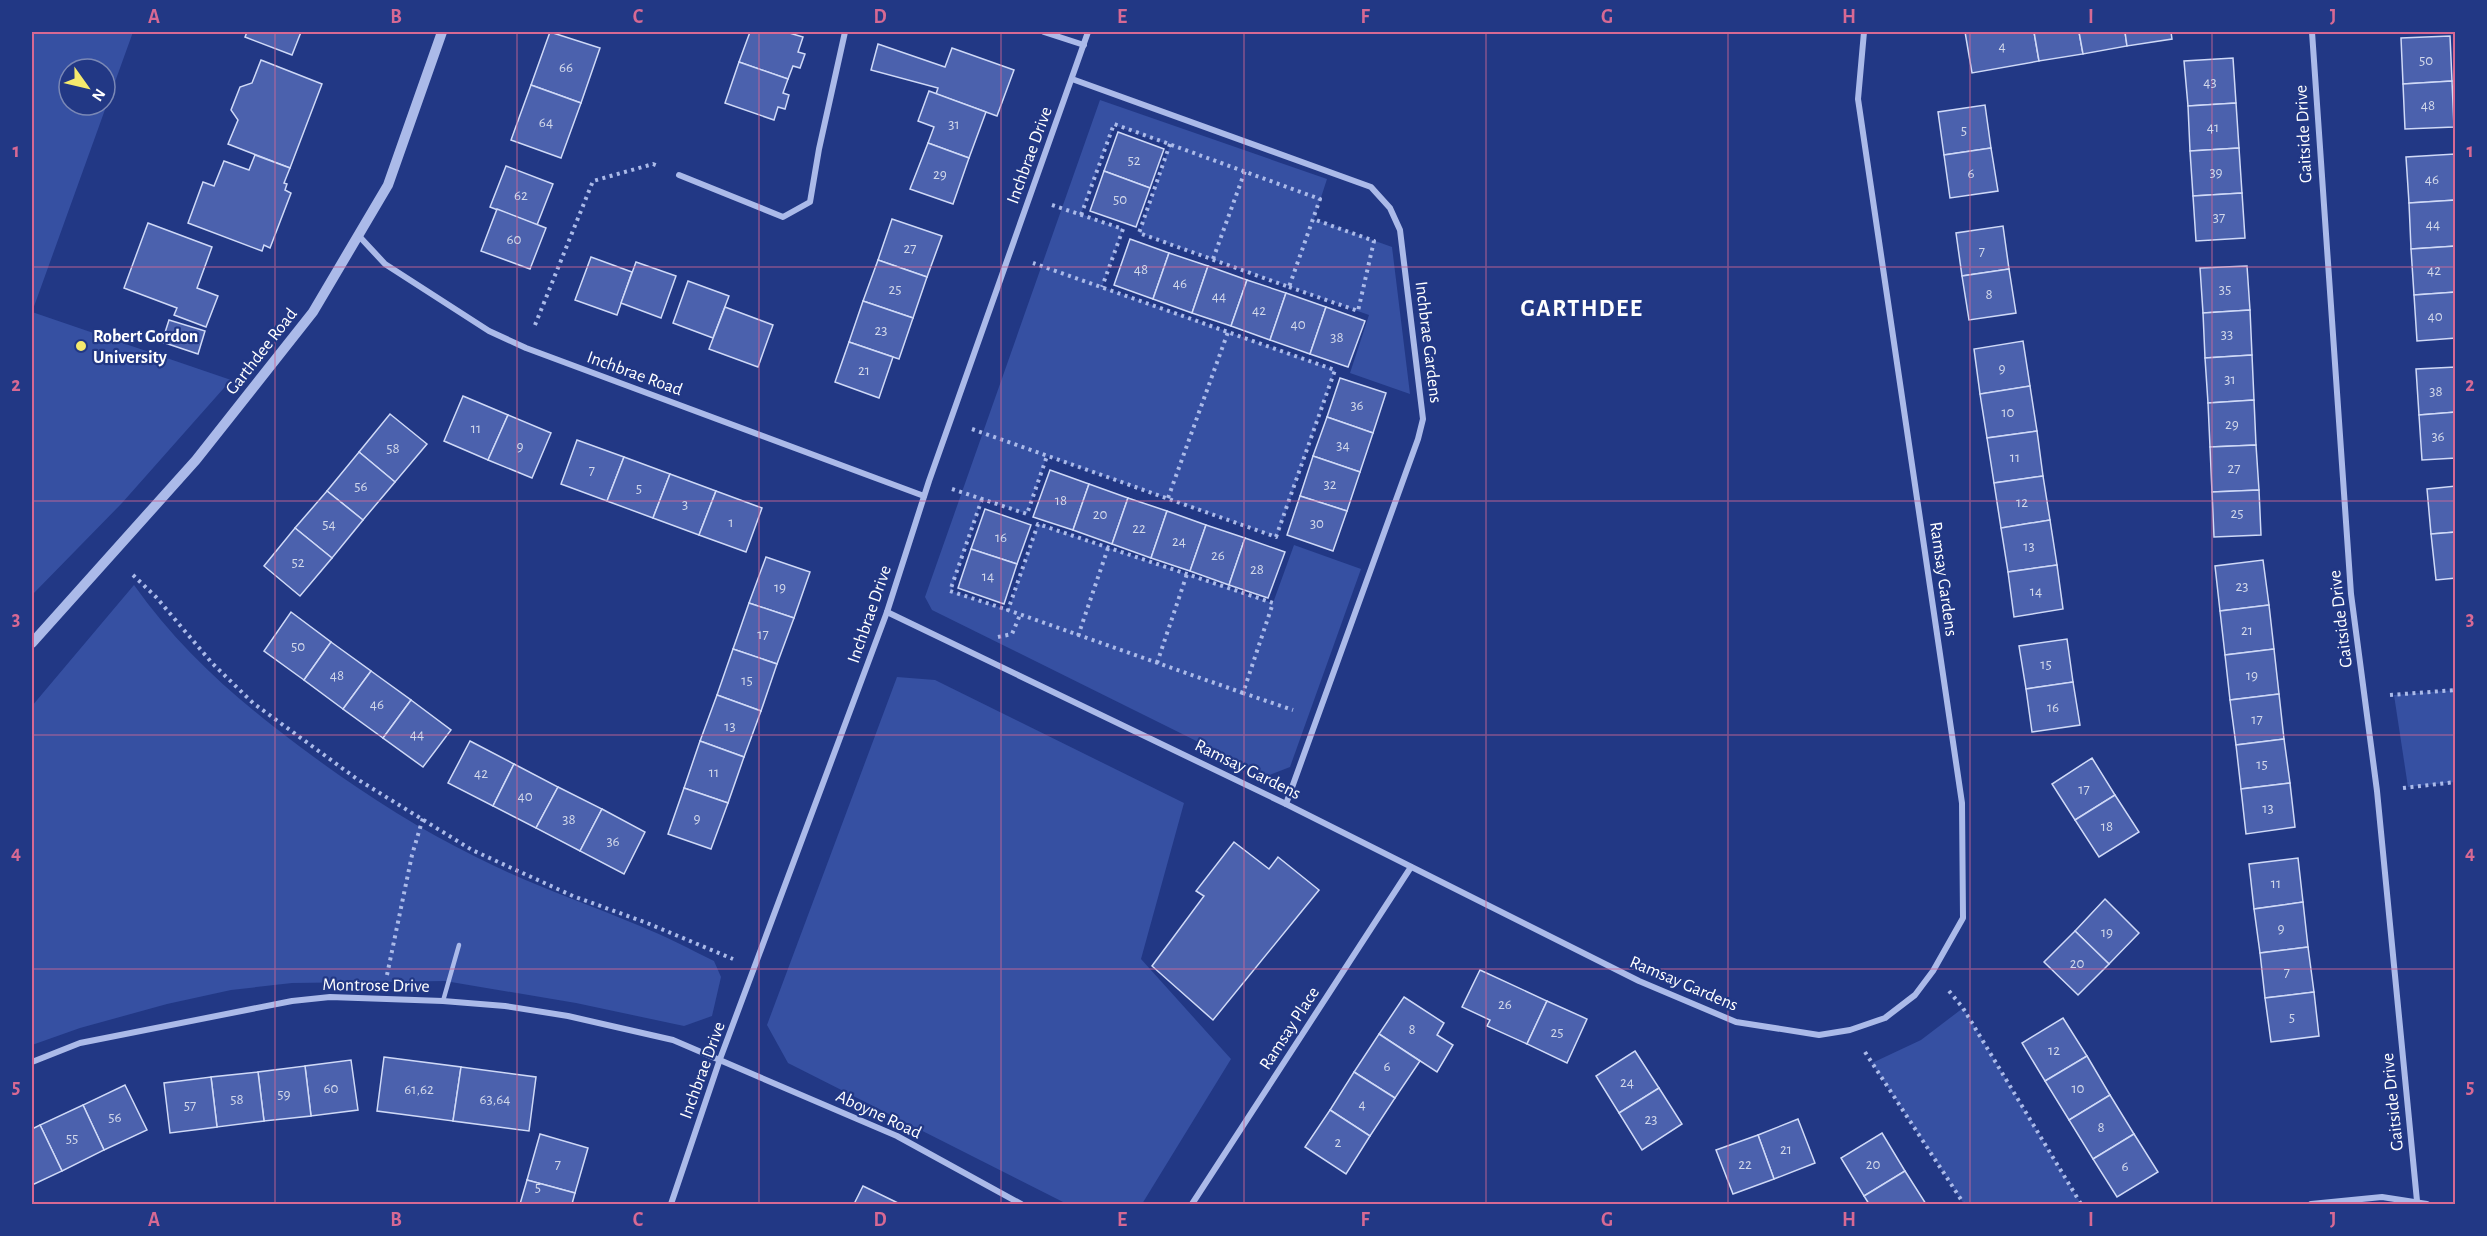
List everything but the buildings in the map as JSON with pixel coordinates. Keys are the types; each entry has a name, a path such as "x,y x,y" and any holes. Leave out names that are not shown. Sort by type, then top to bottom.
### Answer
{"street":[{"name":"Garthdee Road","path":"32,644 196,460 313,312 388,185 442,32"},
{"path":"679,175 783,217 810,202 819,149 845,32"},
{"path":"1044,32 1083,45"},
{"name":"Inchbrae Drive","path":"671,1204 720,1059 888,612 929,481 1088,32"},
{"name":"Ramsay Gardens","path":"888,612 1286,804 1640,981 1736,1022 1819,1035 1850,1030 1885,1018 1914,995 1933,971 1963,918 1962,803 1858,99 1864,32"},
{"name":"Gaitside Drive","path":"2312,32 2351,594 2377,790 2417,1201"},
{"name":"Inchbrae Gardens","path":"1072,79 1371,187 1382,196 1395,218 1401,242 1423,419 1418,439 1286,804"},
{"name":"Inchbrae Road","path":"358,236 385,264 489,331 526,348 924,496"},
{"name":"Ramsay Place","path":"1192,1204 1411,867"},
{"name":"Montrose Drive","path":"32,1062 80,1043 229,1012 330,997 443,1001 505,1006 597,1022 673,1040 720,1059"},
{"name":"Aboyne Road","path":"720,1059 897,1136 1021,1204"},
{"path":"2311,1204 2382,1197 2427,1204"}],"lane":[{"path":"443,1001 459,945"}],"path":[{"path":"1081,215 1114,124 1320,199 1289,287"},
{"path":"1170,144 1139,233 1358,311 1374,241 1313,219"},
{"path":"526,348 593,182 653,164 679,175"},
{"path":"1213,259 1245,171"},
{"path":"1030,197 1123,229 1102,287"},
{"path":"950,421 1276,537 1335,370 1010,254"},
{"path":"1167,498 1228,332"},
{"path":"929,481 1027,514 1047,456"},
{"path":"982,499 950,591 1316,718"},
{"path":"1008,610 1038,524 1273,603 1243,693"},
{"path":"1078,636 1108,548"},
{"path":"1157,663 1187,574"},
{"path":"134,575 156,597 212,663 253,703 357,779 472,850 573,896 647,923 728,958 758,963"},
{"path":"2365,697 2456,690"},
{"path":"2377,790 2456,782"},
{"path":"382,999 394,931 423,819"},
{"path":"1951,994 1963,1008 2081,1204"},
{"path":"1850,1030 1964,1204"}],"shaded area":[{"path":"32,32 133,32 117,76 117,57 57,57 57,117 102,117 32,312"},
{"path":"1100,100 1327,179 1314,219 1392,247 1410,394 1350,373 1369,315 1139,233 1170,145 1114,125 1081,214 1123,229 1102,287 1335,370 1277,537 1047,456 1027,514 982,499 951,591 1008,610 1038,524 1273,603 1294,545 1361,569 1290,767 1267,776 932,610 925,597"},
{"name":"Robert Gordon University","path":"32,312 231,380 122,503 32,595"},
{"path":"134,585 189,652 231,691 299,746 385,806 496,867 649,930 714,961 721,977 712,1016 684,1026 576,1003 445,981 292,983 231,990 167,1004 80,1028 32,1045 32,706"},
{"path":"897,677 935,680 1184,803 1141,959 1231,1059 1142,1204 1067,1204 788,1063 767,1025"},
{"path":"2455,690 2455,782 2408,787 2394,695"},
{"path":"1963,1008 2081,1204 1964,1204 1872,1063 1921,1040"}],"place":[{"name":"Robert Gordon University","path":"81,346"}],"district":[{"name":"GARTHDEE","path":"1582,308"}]}
